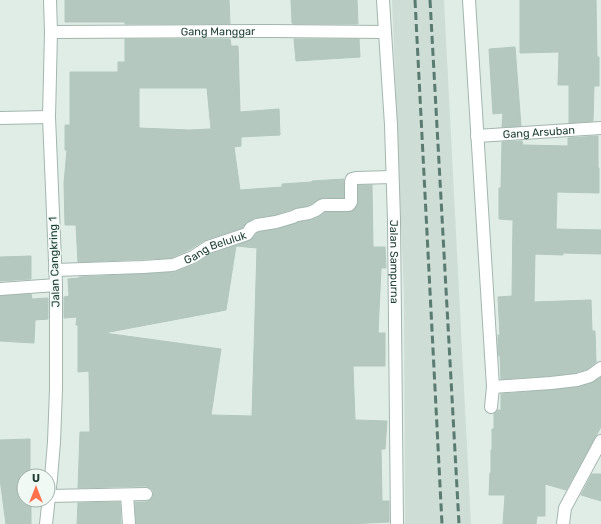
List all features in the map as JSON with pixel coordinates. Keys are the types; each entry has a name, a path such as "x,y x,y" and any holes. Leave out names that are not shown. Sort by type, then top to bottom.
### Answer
{"street":[{"name":"Jalan Cangkring 1","path":"50,0 51,32 49,117 56,285 56,389 52,468"},
{"name":"Jalan Sampurna","path":"383,0 391,125 397,524"},
{"path":"469,0 493,386 491,407"},
{"name":"Gang Manggar","path":"51,32 386,32"},
{"path":"0,118 49,117"},
{"name":"Gang Arsuban","path":"477,136 601,128"},
{"name":"Gang Beluluk","path":"55,270 173,265 193,257 208,247 247,234 251,228 257,225 276,222 297,215 309,214 324,205 349,205 351,202 352,179 392,177"},
{"path":"0,289 56,285"},
{"path":"493,386 577,380 590,376 601,368"},
{"path":"563,524 565,508 601,441"},
{"path":"56,496 146,494"},
{"path":"127,495 129,524"},
{"name":"Jalan Cangkring 1","path":"46,524 48,508"}],"shaded area":[{"path":"392,0 444,0 471,524 405,524 404,297"}],"building":[{"path":"65,0 229,0 230,24 125,24 125,22 65,22"},
{"path":"291,0 357,0 358,24 293,24"},
{"path":"520,0 596,0 599,86 594,86 593,121 569,123 569,85 558,85 559,52 520,53"},
{"path":"125,39 230,39 231,46 238,46 240,112 279,109 280,135 241,137 241,146 234,147 240,190 282,187 282,184 344,179 344,198 322,198 307,206 274,215 254,218 247,222 242,228 205,240 189,250 171,258 78,262 76,225 65,225 64,183 67,150 65,150 65,125 70,125 70,72 118,72 118,62 125,62","holes":["139,88 207,88 211,129 189,130 139,128"]},
{"path":"294,39 359,39 360,57 296,61"},
{"path":"515,47 521,126 502,127 503,113 493,114 489,49"},
{"path":"598,136 599,193 557,192 556,229 601,230 601,254 535,254 534,302 591,300 592,331 595,331 596,362 587,369 575,373 501,379 500,356 498,348 498,335 500,335 498,297 512,296 513,220 499,219 499,188 501,188 502,142 522,141 523,145 568,146 568,138"},
{"path":"358,185 372,185 373,247 385,247 386,268 381,268 378,333 385,333 385,366 353,366 355,420 387,421 385,449 381,449 382,501 389,501 389,522 348,524 136,524 135,502 146,502 150,500 152,498 153,490 150,488 146,486 78,488 80,432 90,432 89,371 78,372 77,317 64,318 64,297 69,296 68,279 79,277 176,272 196,264 211,254 249,241 259,232 278,229 299,222 312,220 325,212 352,212 358,202","holes":["236,246 257,248 252,416 211,415 221,349 104,333 226,310"]},
{"path":"31,256 31,279 0,281 0,257"},
{"path":"31,294 32,299 48,298 48,319 35,320 34,343 0,341 0,296"},
{"path":"601,377 601,427 566,490 545,484 545,516 537,516 536,524 503,524 505,495 489,495 492,429 494,429 494,414 498,410 501,410 501,394 578,387 592,383"},
{"path":"30,439 30,468 16,468 16,508 31,508 31,524 6,524 0,479 0,440"},
{"path":"592,474 601,474 601,501 581,495"},
{"path":"120,502 121,524 77,524 78,503"}],"railway":[{"path":"415,0 442,524"},
{"path":"430,0 459,524"}]}
